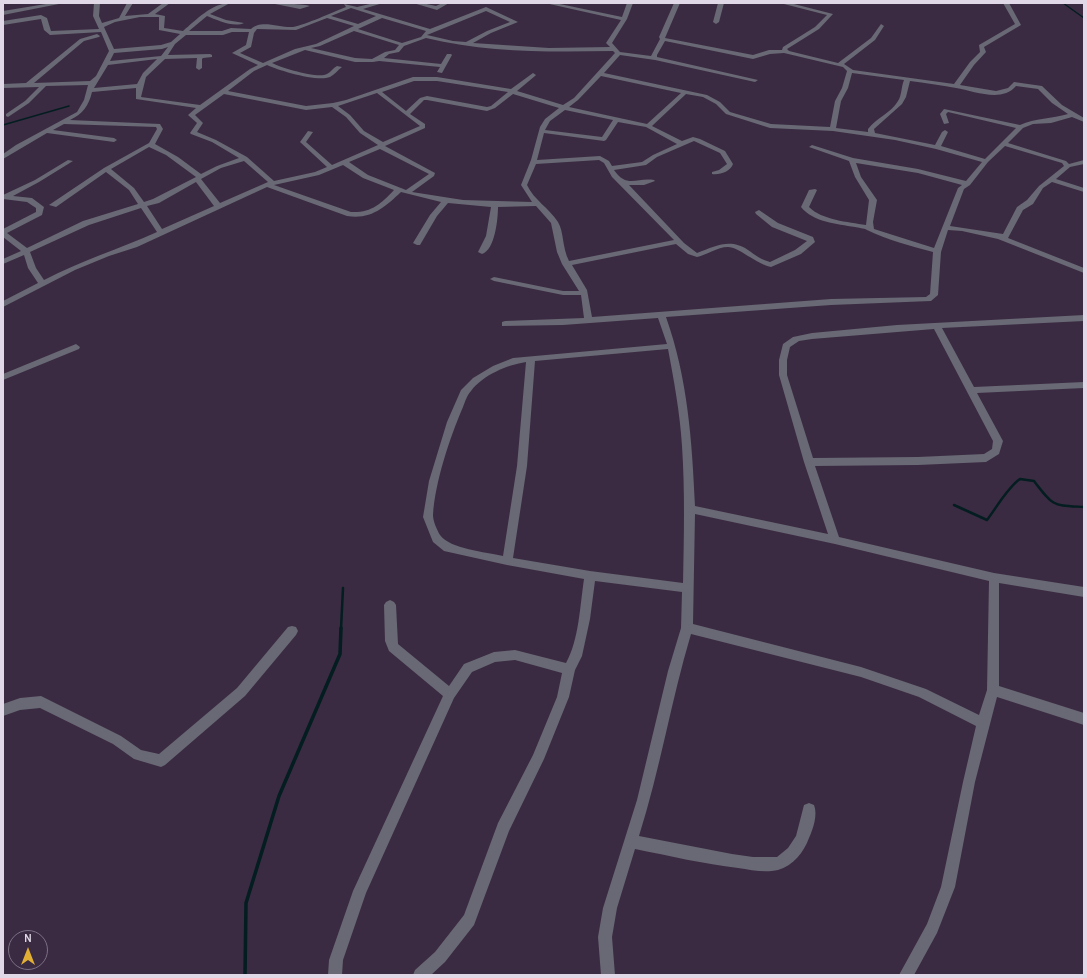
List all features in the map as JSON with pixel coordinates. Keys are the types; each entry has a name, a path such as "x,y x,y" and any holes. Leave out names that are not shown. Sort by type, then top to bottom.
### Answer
{"street":[{"path":"3,13 61,3"},
{"path":"97,3 96,16 112,51"},
{"path":"120,20 130,3"},
{"path":"150,15 167,3"},
{"path":"201,107 138,98 139,86 142,85 144,75 164,57 173,43 206,14 227,3"},
{"path":"273,3 300,7 307,6"},
{"path":"342,3 430,31"},
{"path":"28,85 82,40 103,30 109,21 150,15 162,16 161,29 223,34 233,30 252,31 255,28 263,26 296,28 354,7 380,3"},
{"path":"416,3 437,8 446,3"},
{"path":"548,3 624,19"},
{"path":"588,319 584,293 566,264 559,246 555,221 547,211 538,204 524,185 533,162 541,131 547,120 576,99 616,57 616,51 609,45 609,41 624,19 630,3"},
{"path":"655,58 654,55 663,39 662,37 677,3"},
{"path":"716,22 721,3"},
{"path":"783,3 823,9 830,14 815,29 804,35 800,40 785,48 784,49 786,51"},
{"path":"956,86 970,68 976,57 983,52 981,46 1018,25 1006,3"},
{"path":"425,37 424,36 430,31 486,9 515,22 489,32 467,44"},
{"path":"206,14 225,21 241,23"},
{"path":"326,16 402,45"},
{"path":"333,105 348,116 362,132 382,146 432,173 432,175 404,190 375,212 358,215 350,214 270,184 244,158 214,141 193,133 200,123 191,115 224,92 245,74 297,50 318,46 381,16"},
{"path":"3,23 42,18 50,33 103,30"},
{"path":"840,64 873,40 881,26"},
{"path":"252,31 249,46 235,53 267,65 318,77 329,76 339,67"},
{"path":"305,49 374,61 387,53 398,51 402,45 425,37 467,44 549,50 616,51 755,80"},
{"path":"663,39 753,57 770,52 786,51 840,64 849,67 850,70 998,93 1007,92 1014,84 1040,86 1052,102 1072,115 1084,120"},
{"path":"112,51 162,46 173,43"},
{"path":"3,157 79,113 87,100 91,87 112,51"},
{"path":"437,79 449,55"},
{"path":"199,68 199,59 202,56"},
{"path":"106,62 164,57 210,56"},
{"path":"380,58 443,66"},
{"path":"833,129 838,101 845,88 846,78 850,70"},
{"path":"600,74 705,96 718,103 728,112 770,126 833,129 872,134 937,147 986,161"},
{"path":"406,114 422,99 427,98 487,109 493,107 510,91 533,75"},
{"path":"224,92 293,107 306,108 333,105 377,92 413,79 437,79 510,91 564,108 648,126 682,144"},
{"path":"872,134 871,129 900,104 904,86 908,79"},
{"path":"8,115 27,102 44,85"},
{"path":"3,86 139,86"},
{"path":"3,304 92,259 134,245 270,184 317,174 345,163 423,126 390,100 377,92"},
{"path":"648,126 685,92"},
{"path":"946,123 943,114 946,110 1021,127"},
{"path":"505,324 563,322 831,302 928,299 934,295 934,278 938,251 961,188 968,184 986,161 1021,127 1032,122 1051,121 1072,115"},
{"path":"541,131 604,139 617,119"},
{"path":"64,122 158,125 160,128 151,145"},
{"path":"47,131 114,140"},
{"path":"310,132 303,142 332,168"},
{"path":"937,147 945,132"},
{"path":"609,168 644,164 656,156 690,140 698,140 726,154 730,164 729,167 721,172 714,173"},
{"path":"1004,144 1064,162 1068,166"},
{"path":"53,205 106,169 148,145 151,145 189,167 219,207"},
{"path":"812,148 852,160 918,172 968,184"},
{"path":"3,262 86,223 144,206 198,178 244,158"},
{"path":"533,162 600,158 607,162 609,168 622,182 692,253 697,254 726,245 735,246 758,261 771,265 798,252 810,242 811,240 775,225 759,212"},
{"path":"852,160 858,177 873,200 869,228"},
{"path":"5,196 37,182 70,161"},
{"path":"1000,237 1006,236 1020,209 1030,202 1041,187 1052,180 1068,166 1084,162"},
{"path":"345,163 368,178 404,190 446,201 538,204"},
{"path":"106,169 132,189 161,233"},
{"path":"1052,180 1084,190"},
{"path":"622,182 637,184 652,181"},
{"path":"813,190 805,206 807,211 827,218 869,228 874,232 938,251"},
{"path":"5,196 29,200 40,207 39,213 3,232 26,251 32,268 42,283"},
{"path":"417,243 434,215 446,201"},
{"path":"482,252 486,249 489,241 495,203"},
{"path":"946,228 962,229 1000,237 1084,271"},
{"path":"566,264 625,254 669,243 682,243"},
{"path":"494,279 563,293 584,293"},
{"path":"608,975 605,936 610,908 644,800 674,671 687,628 690,509 688,444 672,346 661,315"},
{"path":"835,540 782,375 786,346 796,339 812,336 897,328 1084,318"},
{"path":"809,462 918,462 986,458 996,451 998,441 937,326"},
{"path":"672,346 513,361 496,368 476,380 466,390 450,429 434,481 428,517 437,539 448,548 507,561 590,576 689,588"},
{"path":"3,377 76,347"},
{"path":"507,561 522,466 531,359"},
{"path":"972,390 1084,385"},
{"path":"690,509 835,540 994,578 1084,592"},
{"path":"420,975 440,957 469,920 503,828 538,759 563,697 569,669 576,656 584,619 590,576"},
{"path":"906,975 932,928 948,887 983,723 993,690 994,578"},
{"path":"390,604 391,641 393,647 450,694"},
{"path":"687,628 861,672 922,692 983,723"},
{"path":"3,710 20,704 41,702 117,740 138,755 161,761 241,692 292,631"},
{"path":"335,975 336,960 360,891 450,694 468,668 494,657 515,655 569,669"},
{"path":"993,690 1084,719"},
{"path":"630,841 765,866 774,865 779,863 800,845 805,832 809,810"}],"waterway":[{"path":"1063,3 1084,18"},
{"path":"3,125 69,106"},
{"path":"954,505 987,520 1006,492 1020,479 1034,481 1046,496 1054,503 1066,506 1084,507"},
{"path":"341,629 343,588"},
{"path":"245,975 246,903 279,796 340,654 341,628"}]}
